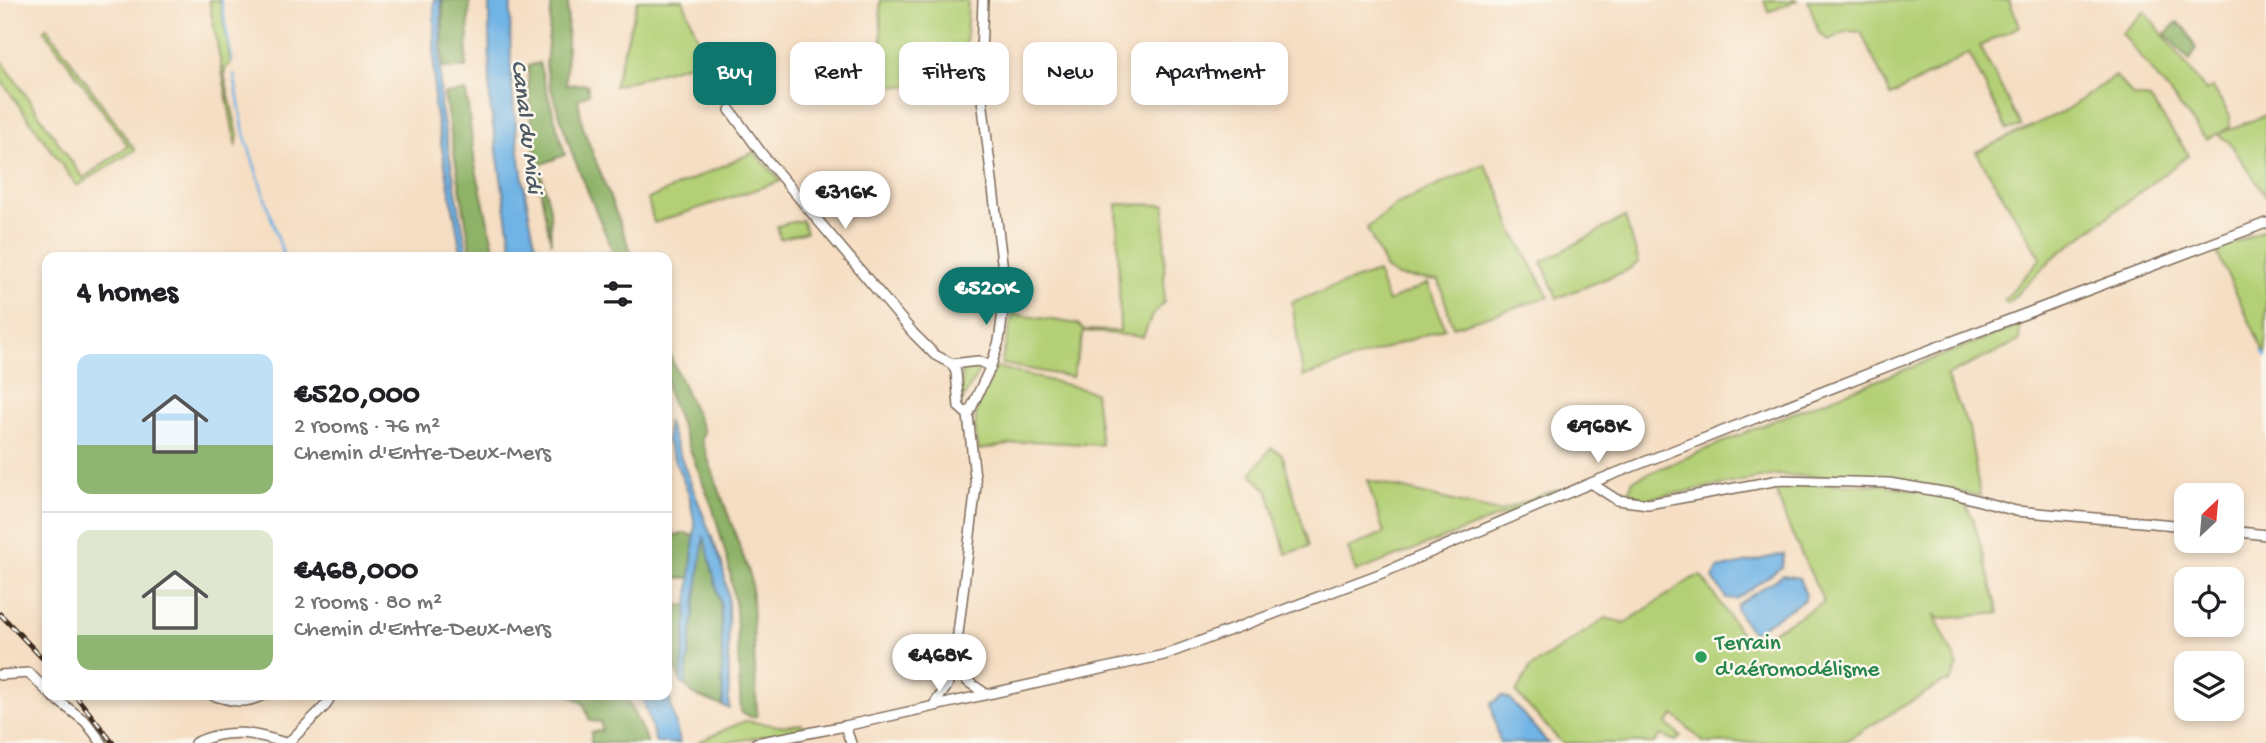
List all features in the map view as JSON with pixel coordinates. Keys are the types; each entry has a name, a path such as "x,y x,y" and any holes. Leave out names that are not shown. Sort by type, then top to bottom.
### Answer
{"street":[{"path":"932,707 942,698 956,650 977,474 968,433 968,415 991,366 999,341 1003,278 980,83 983,0"},
{"path":"730,110 762,154 914,334 934,355 951,364 956,372 959,407 968,415"},
{"path":"755,743 845,726 1164,655 1382,573 1591,483 1916,355 2266,223"},
{"path":"951,364 978,361 991,366"},
{"path":"1591,483 1618,499 1648,504 1779,480 1889,482 1955,494 2016,512 2174,525"},
{"path":"2244,532 2266,535"},
{"path":"956,650 967,692 962,700"},
{"path":"951,671 951,684 962,700"},
{"path":"0,675 29,673 42,686"},
{"path":"964,677 972,687 989,694"},
{"path":"57,700 86,722 102,743"},
{"path":"233,700 254,700"},
{"path":"195,743 218,734 236,732 287,743 328,700"},
{"path":"845,726 851,743"}],"green space":[{"path":"209,0 220,0 231,63 225,69 225,78 238,135 236,147"},
{"path":"443,0 470,0 466,68 443,68"},
{"path":"552,0 568,0 566,85 587,84 589,94 578,99 583,128 631,252 613,252 572,153 546,66"},
{"path":"638,0 683,0 699,42 693,42 693,63 614,86"},
{"path":"880,0 968,0 966,42 899,42 899,86 885,86 885,42 881,42"},
{"path":"1764,0 1799,0 1768,12"},
{"path":"1808,0 2009,0 2020,26 1980,46 2021,126 2007,130 1969,53 1891,96 1861,32 1848,31 1828,40 1819,33"},
{"path":"2145,11 2206,91 2213,87 2230,116 2230,127 2218,134 2266,115 2266,196 2229,142 2216,134 2206,139 2122,33"},
{"path":"2177,22 2186,29 2196,49 2190,61 2165,34"},
{"path":"47,27 135,150 77,186 0,79 0,58 83,178 128,146 44,30"},
{"path":"539,63 565,155 539,165 550,208 551,243 538,177 530,111 528,66"},
{"path":"2115,76 2133,96 2150,99 2189,155 2053,258 2008,303 2004,300 2041,258 1976,152 2066,110"},
{"path":"466,91 475,165 495,252 471,252 444,94"},
{"path":"754,152 781,181 654,223 648,199"},
{"path":"1484,164 1499,191 1512,230 1549,297 1453,327 1439,281 1396,276 1386,269 1367,228 1397,204"},
{"path":"1117,204 1165,205 1164,302 1152,315 1143,337 1084,331 1072,377 1001,364 1013,314 1078,324 1084,330 1120,331"},
{"path":"1625,217 1639,262 1626,271 1557,298 1542,262"},
{"path":"802,220 806,232 780,239 777,226"},
{"path":"2266,229 2266,356 2216,251"},
{"path":"1377,272 1388,302 1428,283 1445,328 1303,377 1292,302"},
{"path":"2020,325 2019,341 1946,376 1969,428 1980,496 1887,479 1776,475 1644,499 1629,491 1633,480 1775,420"},
{"path":"672,360 704,432 701,439 751,578 757,716 751,717 741,712 736,609 728,562 713,509 672,403"},
{"path":"982,365 961,403 962,369 965,366"},
{"path":"996,367 1095,392 1101,445 1029,441 979,450 976,416 981,398"},
{"path":"1271,448 1282,454 1309,546 1286,554 1268,491 1251,474"},
{"path":"1367,480 1498,512 1556,490 1560,493 1356,572 1348,548 1384,533"},
{"path":"1773,483 1886,485 1962,500 1973,518 1999,613 1939,619 1934,614 1958,666 1951,681 1942,683 1845,741 1704,743 1674,715 1666,724 1681,736 1676,741 1661,735 1654,743 1562,743 1516,693 1530,668 1606,618 1625,623 1693,578 1701,576 1749,645 1824,602 1787,523"},
{"path":"672,531 675,536 685,533 695,537 691,578 678,578 672,572"},
{"path":"702,536 710,549 719,591 723,706 694,695 685,686"},
{"path":"689,605 681,682 672,662 672,606"},
{"path":"578,700 627,700 648,743 591,743 591,732 602,731 601,722 590,721 584,704"},
{"path":"746,721 779,726 802,724 805,729 725,743 698,743"}],"water":[{"path":"434,0 441,0 440,104 467,252 461,252 434,105"},
{"path":"489,0 511,0 511,65 516,129 537,252 512,252 490,105"},
{"path":"672,434 722,564 728,595 729,708 723,706 721,606 704,536 685,686 681,682 695,526 689,494 672,454"},
{"path":"1784,554 1782,567 1736,599 1726,598 1713,578 1718,569"},
{"path":"1783,575 1799,578 1806,595 1804,600 1752,633 1736,609 1738,604"},
{"path":"1502,696 1510,699 1548,743 1500,743 1491,704"},
{"path":"643,700 670,700 680,743 656,743"}],"waterway":[{"path":"221,0 232,61"},
{"path":"234,74 244,133 282,252"},
{"path":"2263,352 2266,357"}],"railway":[{"path":"0,614 42,658"},
{"path":"79,700 113,743"}],"place":[{"name":"Terrain d'aéromodélisme","path":"1701,657"}],"water label":[{"name":"Canal du Midi","path":"525,127"}]}
